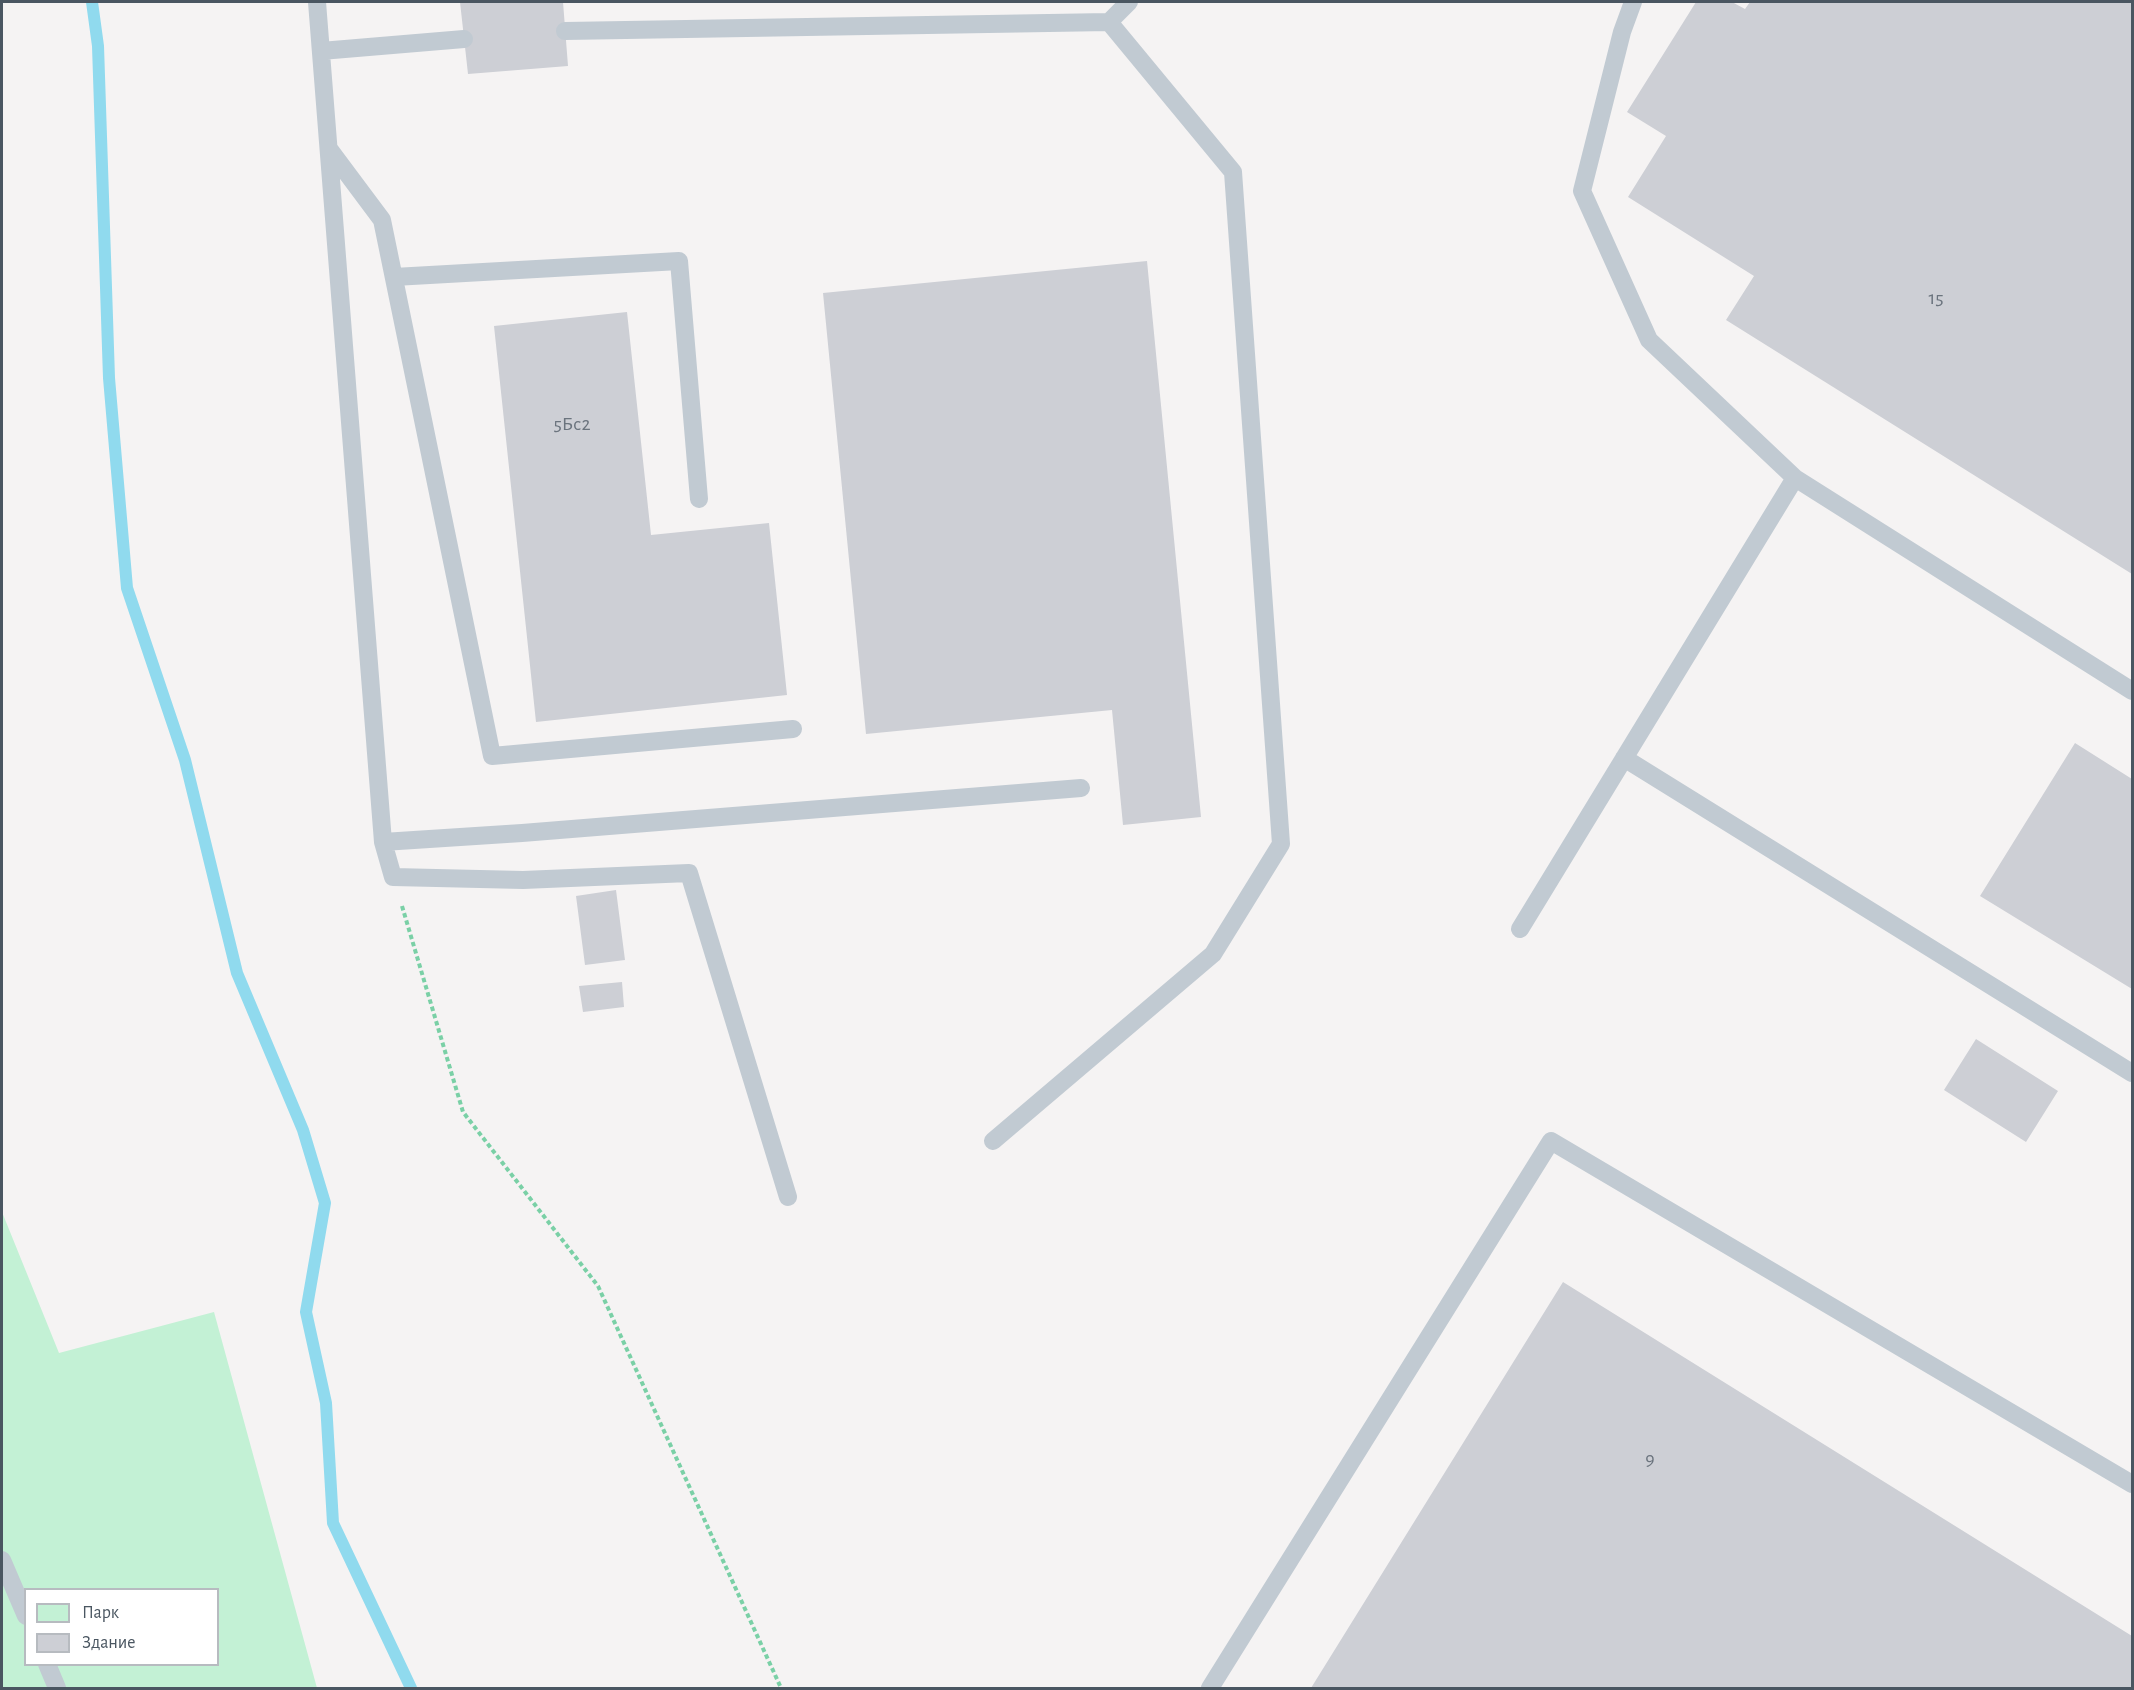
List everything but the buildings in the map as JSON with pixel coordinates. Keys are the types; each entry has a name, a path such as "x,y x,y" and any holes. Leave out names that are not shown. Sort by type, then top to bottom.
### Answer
{"lane":[{"path":"317,2 383,842 393,877 523,880 689,873 788,1197"},
{"path":"565,31 1109,22 1129,2"},
{"path":"1633,2 1622,32 1582,191 1649,340 1795,478 2133,691"},
{"path":"993,1141 1213,954 1281,844 1233,172 1109,22"},
{"path":"321,51 464,39"},
{"path":"329,148 382,220 492,756 793,729"},
{"path":"394,277 679,261 699,499"},
{"path":"1520,929 1795,478"},
{"path":"1624,758 2133,1072"},
{"path":"383,842 1081,788"},
{"path":"1210,1689 1551,1141 2133,1484"},
{"path":"2,1560 24,1611"},
{"path":"47,1666 57,1689"}],"path":[{"path":"393,877 463,1112 598,1286 781,1689"}],"green space":[{"path":"2,1212 59,1353 214,1312 317,1688 2,1688"}],"waterway":[{"path":"92,2 98,46 109,378 127,588 185,760 237,973 303,1130 325,1203 306,1312 326,1403 333,1523 411,1688"}]}
